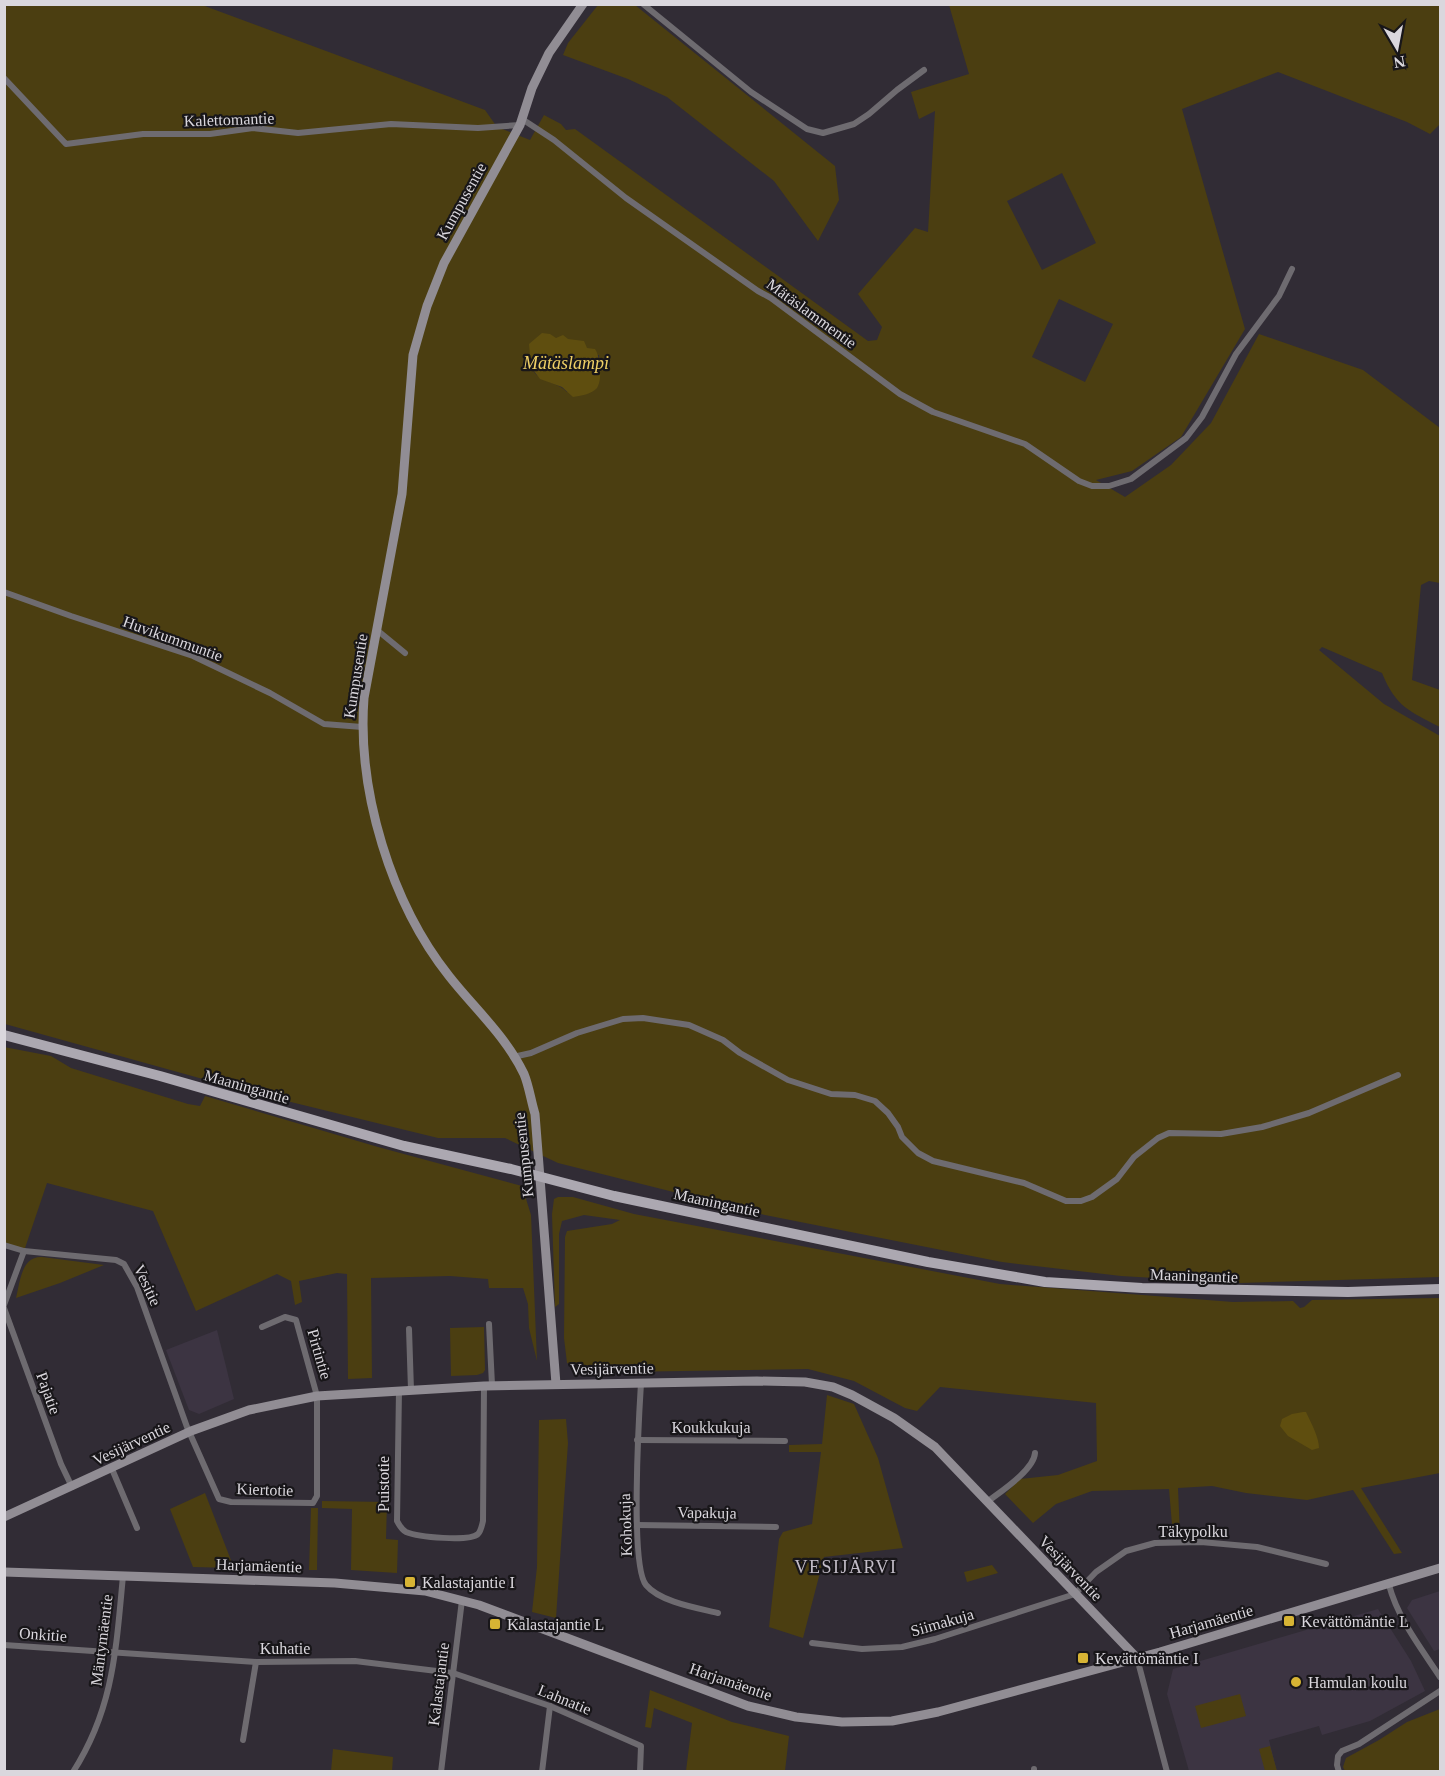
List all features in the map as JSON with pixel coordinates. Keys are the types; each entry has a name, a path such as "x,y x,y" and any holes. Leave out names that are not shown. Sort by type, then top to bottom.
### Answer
{"main road":[{"name":"Maaningantie","path":"4,1035 160,1076 404,1146 614,1196 928,1262 1046,1282 1142,1288 1241,1292 1440,1289"}],"street":[{"name":"Kumpusentie","path":"556,1384 535,1113 524,1074 497,1032 448,976 431,951 403,898 388,863 367,783 362,727 364,698 402,494 413,355 424,316 444,263 521,122 532,88 549,52 583,4"},
{"path":"643,4 751,93 807,129 823,133 854,124 924,70"},
{"name":"Kalettomantie","path":"4,78 66,144 143,134 210,134 253,128 298,133 390,124 478,128 521,122"},
{"name":"Mätäslammentie","path":"521,122 554,140 626,198 771,298 900,393 933,412 1025,444 1079,481 1092,486 1109,486 1131,479 1186,438 1202,417 1236,354 1279,296 1292,269"},
{"name":"Huvikummuntie","path":"4,592 193,656 270,693 324,724 362,727"},
{"path":"377,630 405,653"},
{"path":"513,1057 531,1053 577,1033 623,1019 643,1018 689,1024 723,1040 740,1053 788,1080 831,1094 855,1095 875,1101 888,1113 902,1137 918,1153 933,1161 1024,1183 1066,1201 1081,1201 1092,1197 1117,1179 1134,1157 1158,1138 1169,1133 1221,1134 1262,1127 1309,1113 1398,1075"},
{"name":"Vesitie","path":"4,1245 24,1251 116,1260 124,1264 137,1287 187,1427 191,1431"},
{"name":"Pajatie","path":"24,1251 4,1306 61,1464 72,1487"},
{"name":"Pirtintie","path":"262,1327 285,1317 296,1320 317,1396"},
{"path":"488,1386 489,1324"},
{"path":"409,1329 411,1389"},
{"name":"Vesijärventie","path":"4,1517 191,1431 249,1410 317,1396 411,1389 556,1384 805,1382 833,1387 852,1395 894,1418 934,1447 1137,1658"},
{"name":"Kohokuja","path":"641,1383 637,1440 637,1525 640,1573 646,1586 652,1592 679,1603 718,1613"},
{"name":"Puistotie","path":"399,1390 397,1521 401,1529 417,1535 465,1538 476,1536 483,1521 488,1386"},
{"name":"Kiertotie","path":"191,1431 219,1499 231,1502 313,1503 317,1496 317,1396"},
{"name":"Koukkukuja","path":"637,1440 784,1441"},
{"path":"987,1502 1029,1468 1035,1461 1035,1453"},
{"path":"112,1469 137,1528"},
{"name":"Vapakuja","path":"637,1525 776,1527"},
{"name":"Täkypolku","path":"1075,1594 1096,1572 1126,1551 1155,1544 1201,1542 1257,1547 1326,1564"},
{"name":"Harjamäentie","path":"4,1572 335,1583 400,1588 462,1600 748,1706 796,1718 842,1722 892,1720 938,1712 1137,1658 1440,1568"},
{"name":"Mäntymäentie","path":"73,1772 95,1731 110,1688 117,1652 123,1576"},
{"path":"1389,1585 1413,1638 1440,1677"},
{"name":"Siimakuja","path":"812,1643 862,1649 902,1647 935,1639 1075,1594"},
{"name":"Kalastajantie","path":"441,1772 462,1600"},
{"name":"Onkitie","path":"4,1645 117,1652"},
{"name":"Kuhatie","path":"117,1652 256,1662 356,1661 453,1673"},
{"path":"1137,1658 1167,1772"},
{"path":"243,1740 256,1662"},
{"name":"Lahnatie","path":"453,1673 550,1706 641,1746 640,1772"},
{"path":"1338,1772 1338,1756 1342,1751 1359,1744 1440,1691"},
{"path":"542,1772 550,1706"}],"shaded area":[{"path":"4,5 202,5 485,110 497,127 530,140 544,115 561,124 566,130 575,129 868,341 877,340 882,327 858,294 915,228 928,232 935,111 919,119 911,92 969,74 949,5 1440,5 1440,124 1430,134 1407,122 1278,72 1182,109 1245,329 1181,437 1132,471 1096,480 1125,497 1171,465 1211,423 1259,334 1363,370 1440,428 1440,583 1429,581 1421,585 1412,680 1440,690 1440,727 1420,717 1398,701 1382,673 1322,647 1319,650 1384,704 1440,736 1440,1277 1240,1283 1121,1276 1002,1262 765,1215 558,1163 505,1138 438,1138 246,1091 5,1024","holes":["1062,173 1096,243 1042,270 1007,201","1059,299 1113,324 1085,382 1032,357","599,355 600,371 567,392 539,377 530,359"]},
{"path":"598,5 635,5 835,166 839,200 818,241 774,181 667,97 628,79 563,55 568,43"},
{"path":"4,1047 51,1056 71,1068 188,1104 200,1106 205,1096 378,1147 522,1186 531,1215 537,1361 529,1328 528,1304 523,1288 489,1288 488,1279 450,1276 371,1278 372,1378 348,1379 347,1274 337,1273 299,1281 302,1302 295,1305 291,1281 277,1274 196,1311 153,1211 47,1183 24,1251 5,1245"},
{"path":"573,1197 634,1214 1000,1284 1233,1302 1293,1301 1300,1308 1312,1300 1440,1298 1440,1473 1361,1488 1402,1553 1394,1554 1353,1490 1307,1500 1246,1493 1212,1486 1178,1488 1180,1535 1173,1536 1169,1489 1092,1491 1056,1504 1033,1523 1005,1494 1020,1479 1058,1475 1097,1461 1096,1403 940,1387 917,1411 905,1408 854,1381 808,1369 618,1372 616,1367 572,1365 567,1363 564,1338 565,1237 567,1231 612,1224 620,1220 584,1215 562,1221 559,1234 559,1304 555,1307 552,1214 554,1199"},
{"path":"35,1258 104,1265 16,1298 20,1278 26,1266"},
{"path":"484,1327 485,1370 483,1373 451,1376 450,1328"},
{"path":"217,1330 234,1399 199,1414 189,1410 166,1350"},
{"path":"827,1395 854,1404 878,1458 903,1548 824,1557 803,1638 769,1627 779,1539 783,1532 812,1524 821,1452 789,1452 789,1445 822,1444"},
{"path":"566,1419 568,1443 556,1618 532,1612 537,1567 539,1420"},
{"path":"205,1493 234,1568 193,1567 170,1509"},
{"path":"322,1501 387,1502 386,1539 398,1540 397,1573 351,1570 352,1509 322,1508"},
{"path":"311,1508 318,1508 317,1570 309,1570"},
{"path":"992,1565 998,1573 967,1582 964,1572"},
{"path":"1440,1591 1440,1649 1434,1651 1407,1608 1412,1600"},
{"name":"Hamulan koulu","path":"1378,1609 1411,1661 1425,1691 1370,1721 1322,1735 1319,1726 1269,1740 1277,1772 1189,1771 1167,1694 1173,1669"},
{"path":"650,1690 732,1722 789,1736 785,1771 686,1771 692,1723 654,1708 651,1728 645,1727"},
{"path":"1240,1694 1246,1716 1201,1728 1195,1706"},
{"path":"1440,1709 1440,1771 1345,1771 1343,1767 1346,1758 1407,1722"},
{"path":"1270,1746 1277,1771 1265,1771 1259,1749"},
{"path":"333,1749 393,1757 392,1771 331,1771"}],"water":[{"name":"Mätäslampi","path":"542,333 556,338 563,335 568,339 584,341 587,348 595,349 600,368 600,379 595,390 573,397 562,387 540,379 531,367 529,344"},
{"path":"1306,1412 1318,1439 1319,1448 1312,1450 1288,1436 1280,1426 1282,1419 1292,1414"}],"place":[{"name":"Kalastajantie I","path":"410,1582"},
{"name":"Kevättömäntie L","path":"1289,1621"},
{"name":"Kalastajantie L","path":"495,1624"},
{"name":"Kevättömäntie I","path":"1083,1658"},
{"name":"Hamulan koulu","path":"1296,1682"}],"district":[{"name":"VESIJÄRVI","path":"846,1567"}]}
